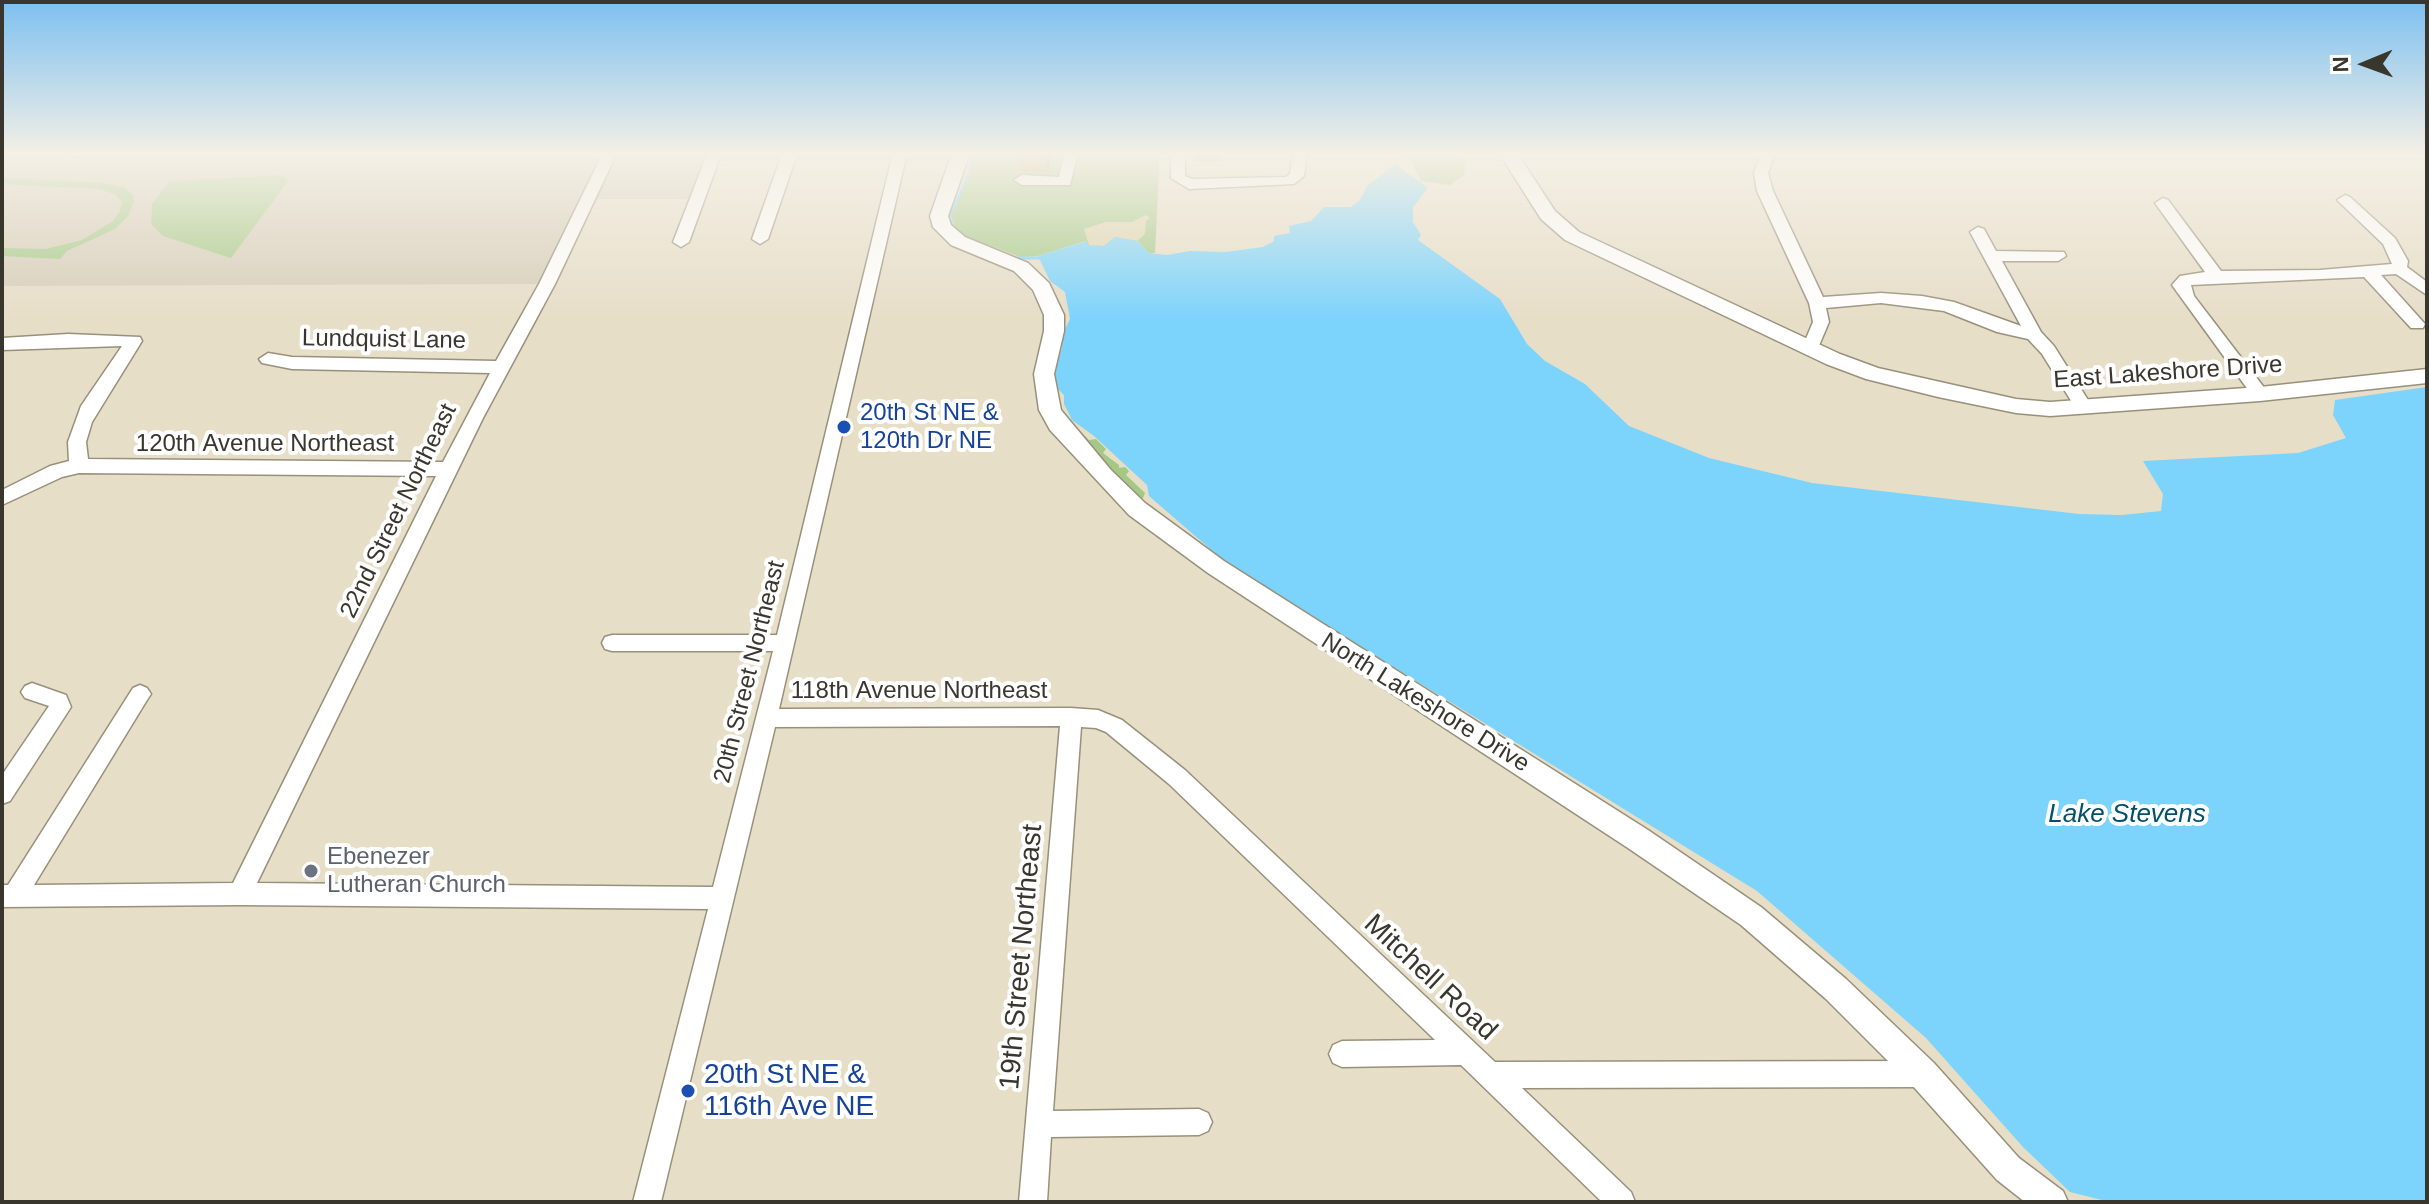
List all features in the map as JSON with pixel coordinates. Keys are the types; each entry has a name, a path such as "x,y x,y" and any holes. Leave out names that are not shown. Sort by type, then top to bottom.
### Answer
{"main road":[{"name":"North Lakeshore Drive","path":"941,209 939,216 942,227 958,241 1021,267 1042,287 1054,315 1054,331 1044,374 1050,410 1058,425 1137,509 1227,575 1721,893 1836,989 1923,1074 2008,1169 2052,1202"},
{"name":"East Lakeshore Drive","path":"1544,209 1572,236 1810,348 1873,374 2016,406 2084,408 2260,394 2427,376"}],"street":[{"name":"22nd Street Northeast","path":"240,894 500,367 547,284 583,209"},
{"path":"681,242 693,209"},
{"path":"760,239 770,209"},
{"name":"20th Street Northeast","path":"647,1202 785,643 887,209"},
{"path":"1773,209 1817,303 1821,322 1810,348"},
{"path":"2167,209 2216,276"},
{"path":"2355,209 2389,241 2400,261 2399,269"},
{"path":"1978,232 2034,335 2048,350 2084,408"},
{"path":"1992,256 2058,256"},
{"path":"2260,394 2187,298 2180,285 2186,280 2216,276 2320,275 2399,269 2427,290"},
{"path":"2368,271 2417,324"},
{"path":"1817,303 1881,298 1922,301 1948,306 2003,328 2034,335"},
{"path":"2,344 68,340 134,341 83,422 77,442 79,466"},
{"name":"Lundquist Lane","path":"268,359 292,363 500,367"},
{"name":"120th Avenue Northeast","path":"2,498 57,471 79,466 450,469"},
{"path":"612,643 785,643"},
{"path":"2,794 59,712 59,701 32,692"},
{"path":"8,896 140,694"},
{"name":"Mitchell Road","path":"1071,717 1098,719 1114,726 1177,777 1490,1075 1923,1074"},
{"name":"118th Avenue Northeast","path":"766,718 1071,717"},
{"name":"19th Street Northeast","path":"1033,1202 1071,717"},
{"path":"8,896 240,894 720,898"},
{"path":"1342,1054 1466,1052"},
{"path":"1490,1075 1621,1202"},
{"path":"1039,1124 1199,1122"}],"shaded area":[{"path":"2,209 582,209 547,284 2,286"}],"green space":[{"path":"131,209 115,229 67,251 60,259 2,256 2,248 46,249 82,240 113,221 120,211"},
{"path":"152,209 267,209 231,258 163,236 151,224"},
{"path":"952,209 1157,209 1155,253 1149,253 1137,241 1104,246 1086,245 1086,241 1038,256 1020,257 958,233 950,215"},
{"path":"1063,425 1074,425 1089,440 1096,439 1106,449 1103,453 1119,468 1125,467 1129,471 1126,475 1145,493 1140,506"}],"sand":[{"path":"1146,215 1150,218 1146,221 1145,234 1137,241 1115,237 1104,246 1089,245 1084,229 1106,222 1132,222"}],"water":[{"name":"Lake Stevens","path":"1322,209 1413,209 1413,222 1421,235 1418,240 1500,299 1527,344 1545,361 1585,384 1629,426 1709,458 1812,483 2079,514 2122,515 2161,511 2163,494 2143,461 2298,453 2346,438 2333,415 2335,400 2427,387 2427,1202 2110,1202 2070,1192 2023,1147 1926,1038 1757,891 1231,567 1149,496 1147,485 1072,420 1064,404 1064,395 1055,386 1055,371 1062,347 1059,342 1070,319 1065,292 1050,281 1038,256 1087,241 1087,245 1104,246 1115,237 1137,241 1149,253 1225,252 1263,247 1274,241 1274,236 1290,233 1289,226 1311,221"}],"waterway":[{"path":"953,209 949,218 954,228"},
{"path":"1015,258 1042,258 1045,261"}],"place":[{"name":"20th St NE & 120th Dr NE","path":"844,427"},
{"name":"Ebenezer Lutheran Church","path":"311,871"},
{"name":"20th St NE & 116th Ave NE","path":"688,1091"}]}
